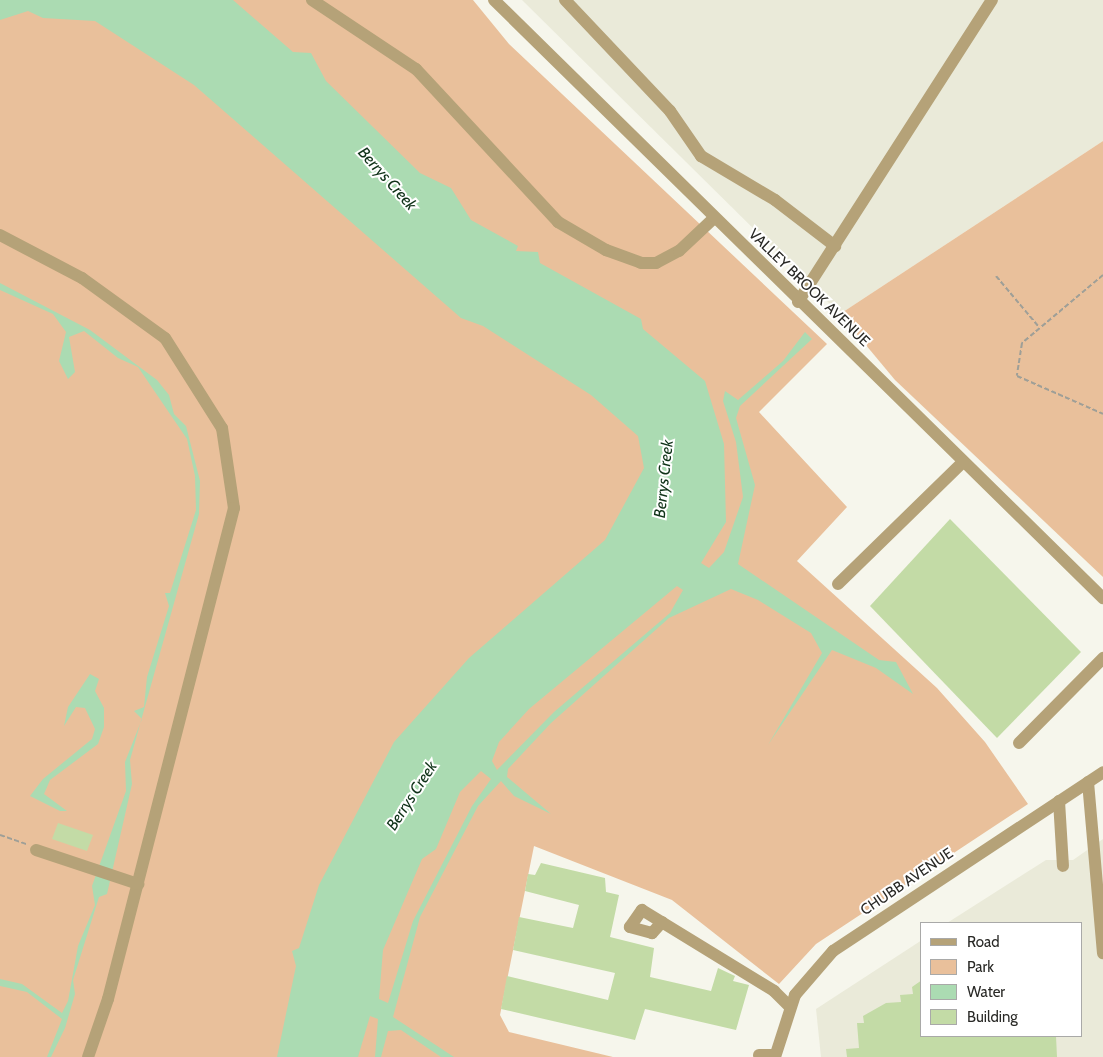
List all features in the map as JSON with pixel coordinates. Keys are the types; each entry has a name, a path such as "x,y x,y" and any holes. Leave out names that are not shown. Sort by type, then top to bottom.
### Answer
{"street":[{"path":"312,0 416,70 558,222 606,250 642,263 656,263 679,251 714,218"},
{"name":"VALLEY BROOK AVENUE","path":"494,0 798,302 1103,598"},
{"path":"565,0 670,111 701,156 776,200 835,246"},
{"path":"798,302 992,0"},
{"path":"0,235 82,278 165,338 222,428 234,508 138,884 88,1057"},
{"path":"838,584 963,462"},
{"path":"1019,743 1103,658"},
{"name":"CHUBB AVENUE","path":"775,1056 790,1006 807,977 833,951 1103,772"},
{"path":"1088,782 1103,954"},
{"path":"1059,801 1063,866"},
{"path":"36,850 138,884"},
{"path":"662,922 774,991 790,1006"},
{"path":"759,1055 775,1056"}],"path":[{"path":"1103,275 1022,343 1017,376 1103,414"},
{"path":"996,276 1039,327"},
{"path":"0,835 36,850"}],"shaded area":[{"path":"522,0 1103,0 1103,141 840,314"},
{"path":"1103,839 1103,1057 821,1057 816,1009 920,941 920,1037 1083,1037 1083,922 949,922 1046,860 1073,860"}],"green space":[{"path":"0,0 473,0 509,44 827,344 759,412 847,507 797,561 937,688 985,742 1028,804 816,944 779,984 672,900 534,846 500,1015 509,1032 613,1057 0,1057"},
{"path":"1103,141 1103,577 895,380 840,314"}],"water":[{"name":"Berrys Creek","path":"0,0 233,0 293,52 311,53 326,81 420,173 451,188 471,220 518,246 516,251 538,252 540,263 641,319 643,329 705,381 724,444 726,522 701,563 709,568 724,552 743,497 736,442 723,401 725,391 738,400 783,361 805,332 812,339 740,406 736,418 755,485 738,564 879,660 896,662 913,694 876,668 832,650 768,745 822,653 811,633 758,600 731,589 669,618 551,723 508,769 507,777 551,814 514,796 501,781 478,806 420,917 393,1017 454,1057 441,1057 401,1030 388,1031 381,1057 375,1057 378,1019 370,1016 358,1057 277,1057 296,966 292,951 299,948 319,885 394,742 469,658 605,540 644,468 638,436 591,395 483,326 461,318 194,85 95,21 43,18 28,11 0,20","holes":["677,586 683,590 670,613 554,712 497,770 492,761 499,742 529,709","481,771 491,779 472,806 413,921 388,1003 379,999 383,950 422,859 436,849 460,792"]},
{"path":"0,283 90,330 157,380 169,395 174,414 186,426 200,481 199,514 142,719 134,711 144,707 147,677 169,606 165,593 170,593 196,510 195,476 187,439 138,367 118,358 84,331 69,337 75,372 68,379 59,361 66,332 53,314 0,290"},
{"path":"90,674 99,679 95,691 104,708 104,727 98,744 50,780 44,794 67,811 60,811 30,796 43,779 92,739 95,729 85,708 76,707 64,726 68,707"},
{"path":"140,723 130,760 132,784 107,894 99,897 73,980 75,994 65,1028 51,1057 47,1057 62,1019 27,992 0,986 0,979 22,984 62,1013 68,1001 78,946 95,905 92,886 126,791 125,762"}],"building":[{"path":"950,519 1081,652 997,738 870,606"},
{"path":"58,823 93,835 87,851 52,839"},
{"path":"541,863 605,878 606,892 619,895 610,937 654,948 650,977 711,991 718,968 735,976 733,981 749,985 736,1030 645,1009 635,1040 501,1009 507,976 608,1000 615,973 513,950 519,917 573,928 579,905 525,891 528,874 535,875"},
{"path":"920,981 920,1037 1056,1037 1057,1057 847,1057 846,1049 859,1048 857,1023 864,1023 863,1016 886,1003 901,1002 900,995 913,994 912,987"}]}
